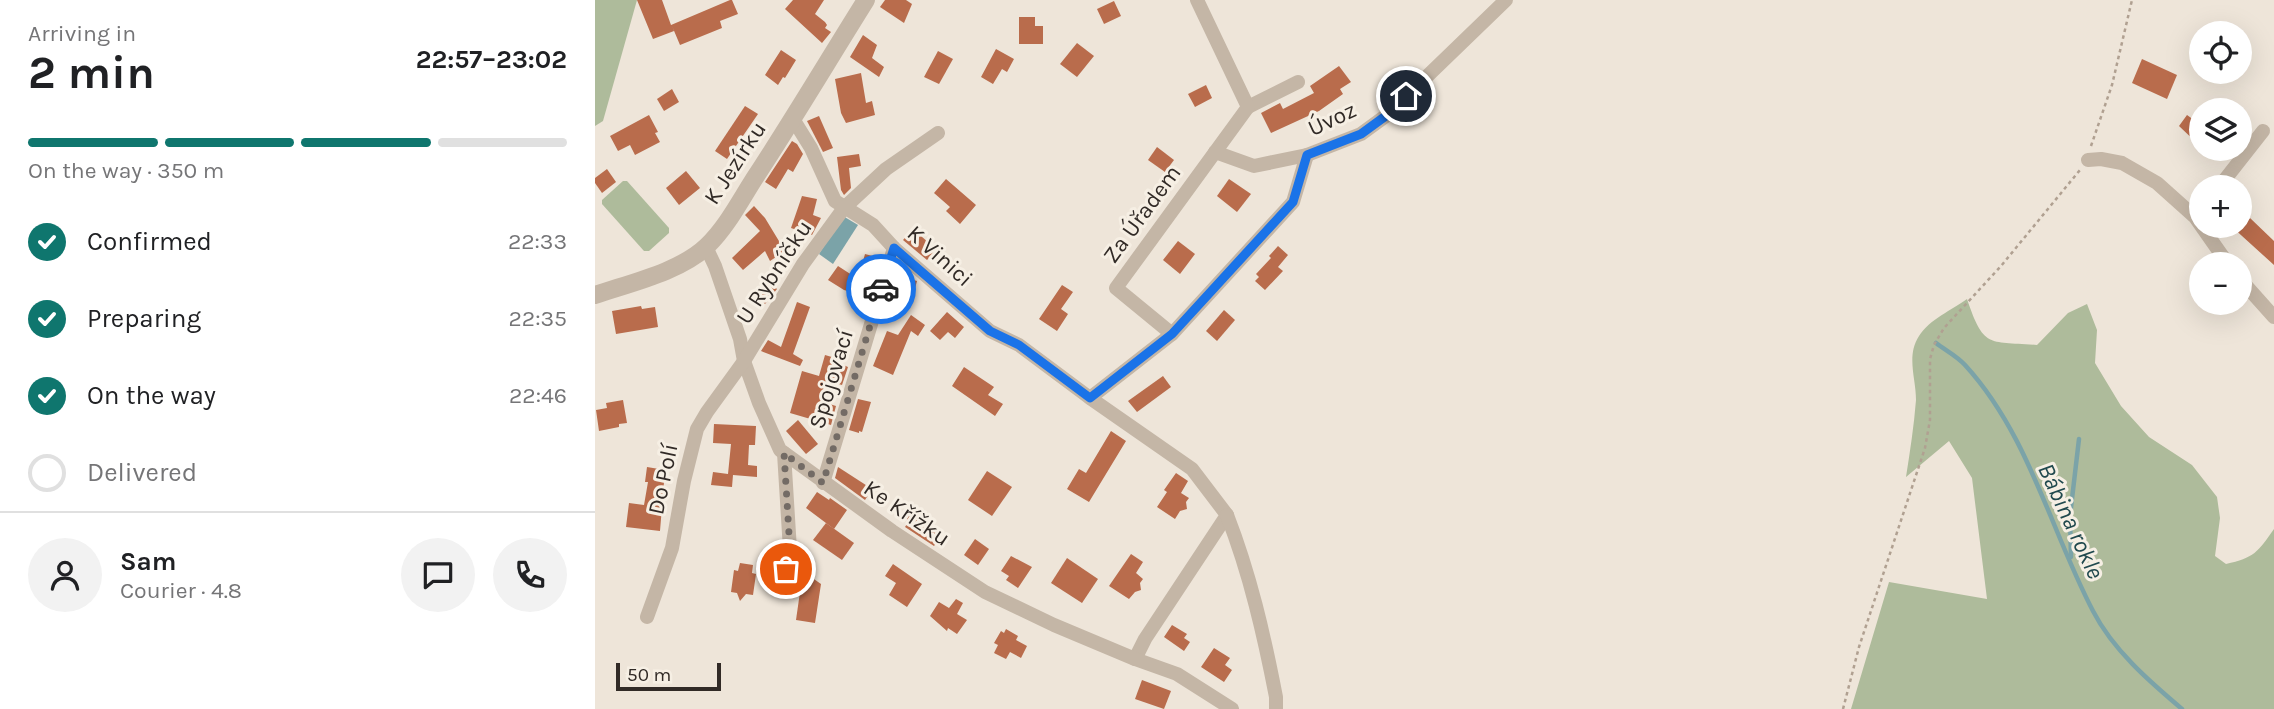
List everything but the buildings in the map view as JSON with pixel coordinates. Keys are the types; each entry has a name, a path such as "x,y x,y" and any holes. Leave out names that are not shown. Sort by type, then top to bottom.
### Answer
{"street":[{"name":"K Jezírku","path":"595,295 657,274 706,247 722,228 793,120 866,0"},
{"path":"1197,0 1248,107"},
{"name":"Úvoz","path":"1215,152 1254,166 1307,155 1361,134 1387,115 1506,0"},
{"name":"Za Úřadem","path":"1172,334 1116,288 1248,107 1298,82"},
{"name":"K Vinici","path":"793,120 811,148 835,201 873,225 894,248 990,331 1019,345 1090,398"},
{"path":"2228,175 2263,131"},
{"name":"U Rybníčku","path":"744,361 803,264 844,208 886,169 938,133"},
{"path":"1276,709 1262,626 1245,563 1227,514 1192,469 1090,398 1172,334 1293,202 1307,155"},
{"path":"2088,160 2101,159 2122,163 2141,172 2189,206"},
{"name":"Ke Křížku","path":"706,247 740,339 744,361 759,403 784,453 892,531 985,592 1054,625 1177,674 1231,709"},
{"name":"Spojovací","path":"823,483 894,248"},
{"path":"2252,292 2274,317"},
{"name":"Do Polí","path":"647,617 672,548 697,429 744,361"},
{"path":"783,587 790,550 784,453"},
{"path":"1135,659 1145,639 1227,514"}],"path":[{"path":"1843,709 1859,647 1925,448 1930,419 1930,359 1934,345 1944,328 2001,266 2088,160 2092,138 2112,85 2132,0"}],"green space":[{"path":"595,0 637,0 603,121 595,126"},
{"path":"623,181 627,181 669,228 669,233 649,251 644,251 602,204 602,200"},
{"path":"1967,299 1978,327 1990,339 2037,345 2068,313 2087,304 2097,330 2095,363 2121,406 2149,437 2192,465 2217,497 2220,518 2215,556 2226,564 2243,559 2259,549 2274,529 2274,709 1851,709 1889,582 1987,599 1972,478 1949,441 1906,477 1916,400 1912,359 1915,344 1929,325"}],"water":[{"path":"843,216 858,225 833,264 819,254"}],"waterway":[{"name":"Bábina rokle","path":"1936,343 1965,365 2006,421 2101,625 2133,664 2182,709"},
{"path":"2071,557 2070,516 2079,439"}],"way so far":[{"path":"786,569 790,550 784,453 823,483 881,289"}],"route":[{"path":"881,289 894,248 990,331 1019,345 1090,398 1172,334 1293,202 1307,155 1361,134 1387,115 1406,96"}]}
